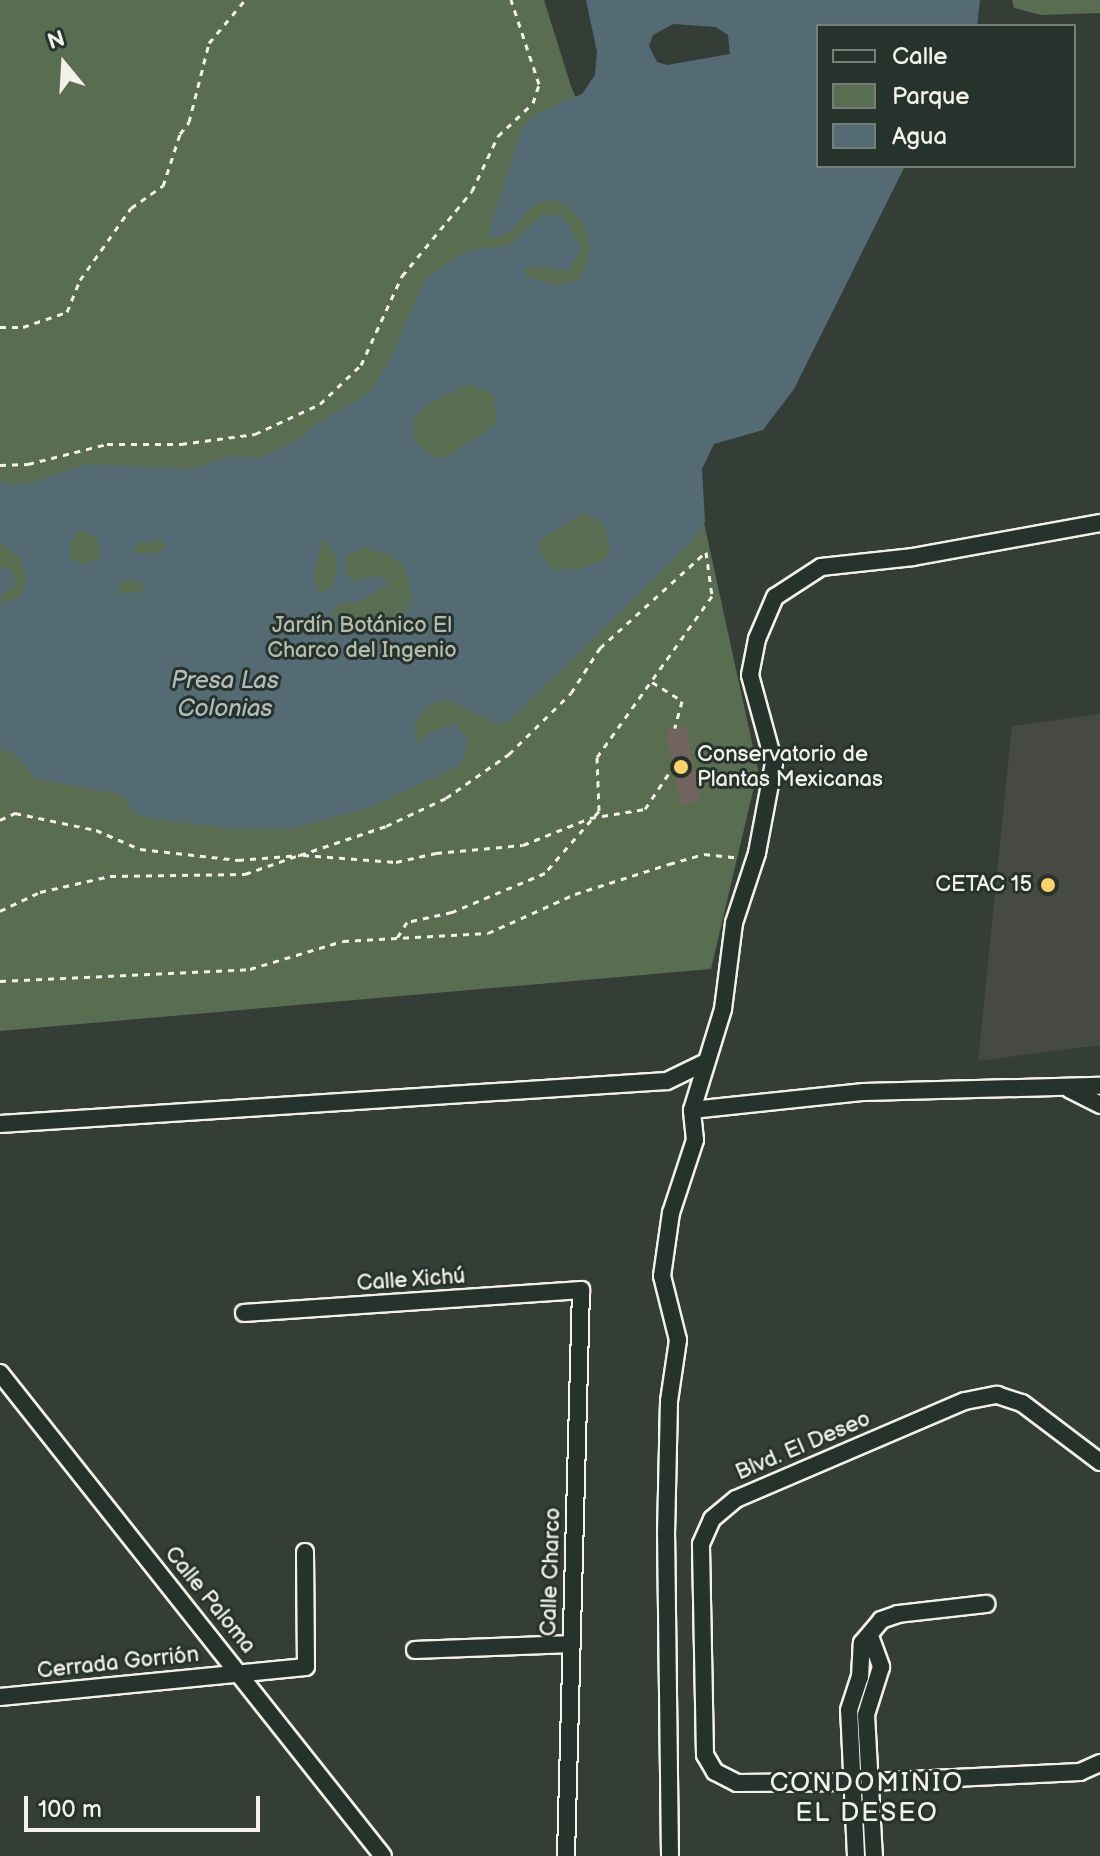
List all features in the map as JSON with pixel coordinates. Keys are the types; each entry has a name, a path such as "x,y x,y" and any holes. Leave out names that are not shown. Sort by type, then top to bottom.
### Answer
{"street":[{"path":"670,1856 666,1519 669,1401 678,1340 662,1276 671,1213 695,1140 692,1110 723,1009 734,923 757,853 774,763 750,675 757,639 775,597 821,567 913,557 1100,523"},
{"path":"0,1124 667,1081 706,1062"},
{"path":"692,1110 864,1092 1100,1086"},
{"path":"1069,1089 1093,1106 1100,1105"},
{"name":"Calle Xichú","path":"244,1313 581,1290"},
{"name":"Calle Charco","path":"566,1856 581,1290"},
{"name":"Calle Paloma","path":"0,1373 383,1856"},
{"name":"Blvd. El Deseo","path":"861,1782 737,1783 715,1772 705,1755 701,1544 712,1519 736,1499 965,1401 997,1395 1022,1403 1100,1462"},
{"name":"Cerrada Gorrión","path":"0,1697 306,1667 305,1552"},
{"path":"874,1856 849,1710 860,1677 862,1643 881,1620 898,1614 986,1604"},
{"path":"415,1650 571,1644"},
{"path":"861,1782 1080,1772 1100,1763"},
{"path":"856,1856 861,1782"}],"path":[{"path":"0,327 23,327 67,312 80,280 131,208 163,186 189,122 209,43 245,0"},
{"path":"0,465 28,464 107,444 181,444 255,434 320,404 361,365 402,276 472,191 498,136 533,103 539,84 511,0"},
{"path":"0,911 40,892 110,876 245,874 386,826 446,798 509,754 571,693 600,648 706,552 712,596 597,757 599,811 545,873 452,912 407,922 397,938"},
{"path":"652,682 682,701 675,728"},
{"path":"0,820 15,813 96,830 140,849 182,856 238,860 300,855 396,862 436,853 523,845 590,818 645,809 673,767"},
{"path":"0,981 250,969 343,941 488,933 575,894 669,864 704,854 737,860 757,853"}],"shaded area":[{"name":"CETAC 15","path":"1100,714 1100,1045 978,1061 1012,726"}],"green space":[{"name":"Jardín Botánico El Charco del Ingenio","path":"0,0 544,0 571,86 631,232 665,344 758,770 711,969 0,1031"},
{"path":"1012,0 1100,0 1100,13 1041,15 1014,8"}],"water":[{"name":"Presa Las Colonias","path":"586,0 980,0 977,24 816,24 816,168 904,168 794,389 763,430 714,444 702,469 705,522 693,540 513,718 500,725 451,701 431,703 415,723 417,746 429,733 455,723 467,738 465,754 458,766 371,807 291,829 230,829 137,816 122,794 36,779 13,752 0,750 0,603 18,599 27,580 20,558 0,542 0,482 25,485 86,464 191,469 232,455 259,458 299,440 313,426 369,393 387,366 426,278 468,250 510,245 543,214 563,215 581,249 569,270 535,267 524,269 526,276 555,285 579,280 590,253 587,234 583,221 558,200 535,203 511,231 497,238 487,236 522,129 532,116 582,94 595,75 597,52","holes":["673,24 716,27 728,35 730,54 667,65 657,62 649,46 653,35","469,384 494,395 497,424 444,458 433,456 415,441 413,419 427,404","583,513 603,522 611,549 604,560 574,570 551,569 538,548 540,540","80,530 96,537 102,553 98,559 81,563 70,558 71,542","323,536 336,557 336,572 332,586 319,594 313,577","162,541 166,546 158,554 133,553 138,543","365,547 393,556 406,569 412,600 399,623 357,634 330,614 340,602 359,602 389,584 381,576 355,580 346,575 345,557","137,581 145,587 141,592 116,593 121,582"]},
{"path":"0,567 12,570 16,585 0,596"}],"building":[{"path":"686,726 700,801 680,805 666,729"}],"place":[{"name":"Conservatorio de Plantas Mexicanas","path":"681,767"},
{"name":"CETAC 15","path":"1048,885"}],"district":[{"name":"CONDOMINIO EL DESEO","path":"867,1799"}]}
